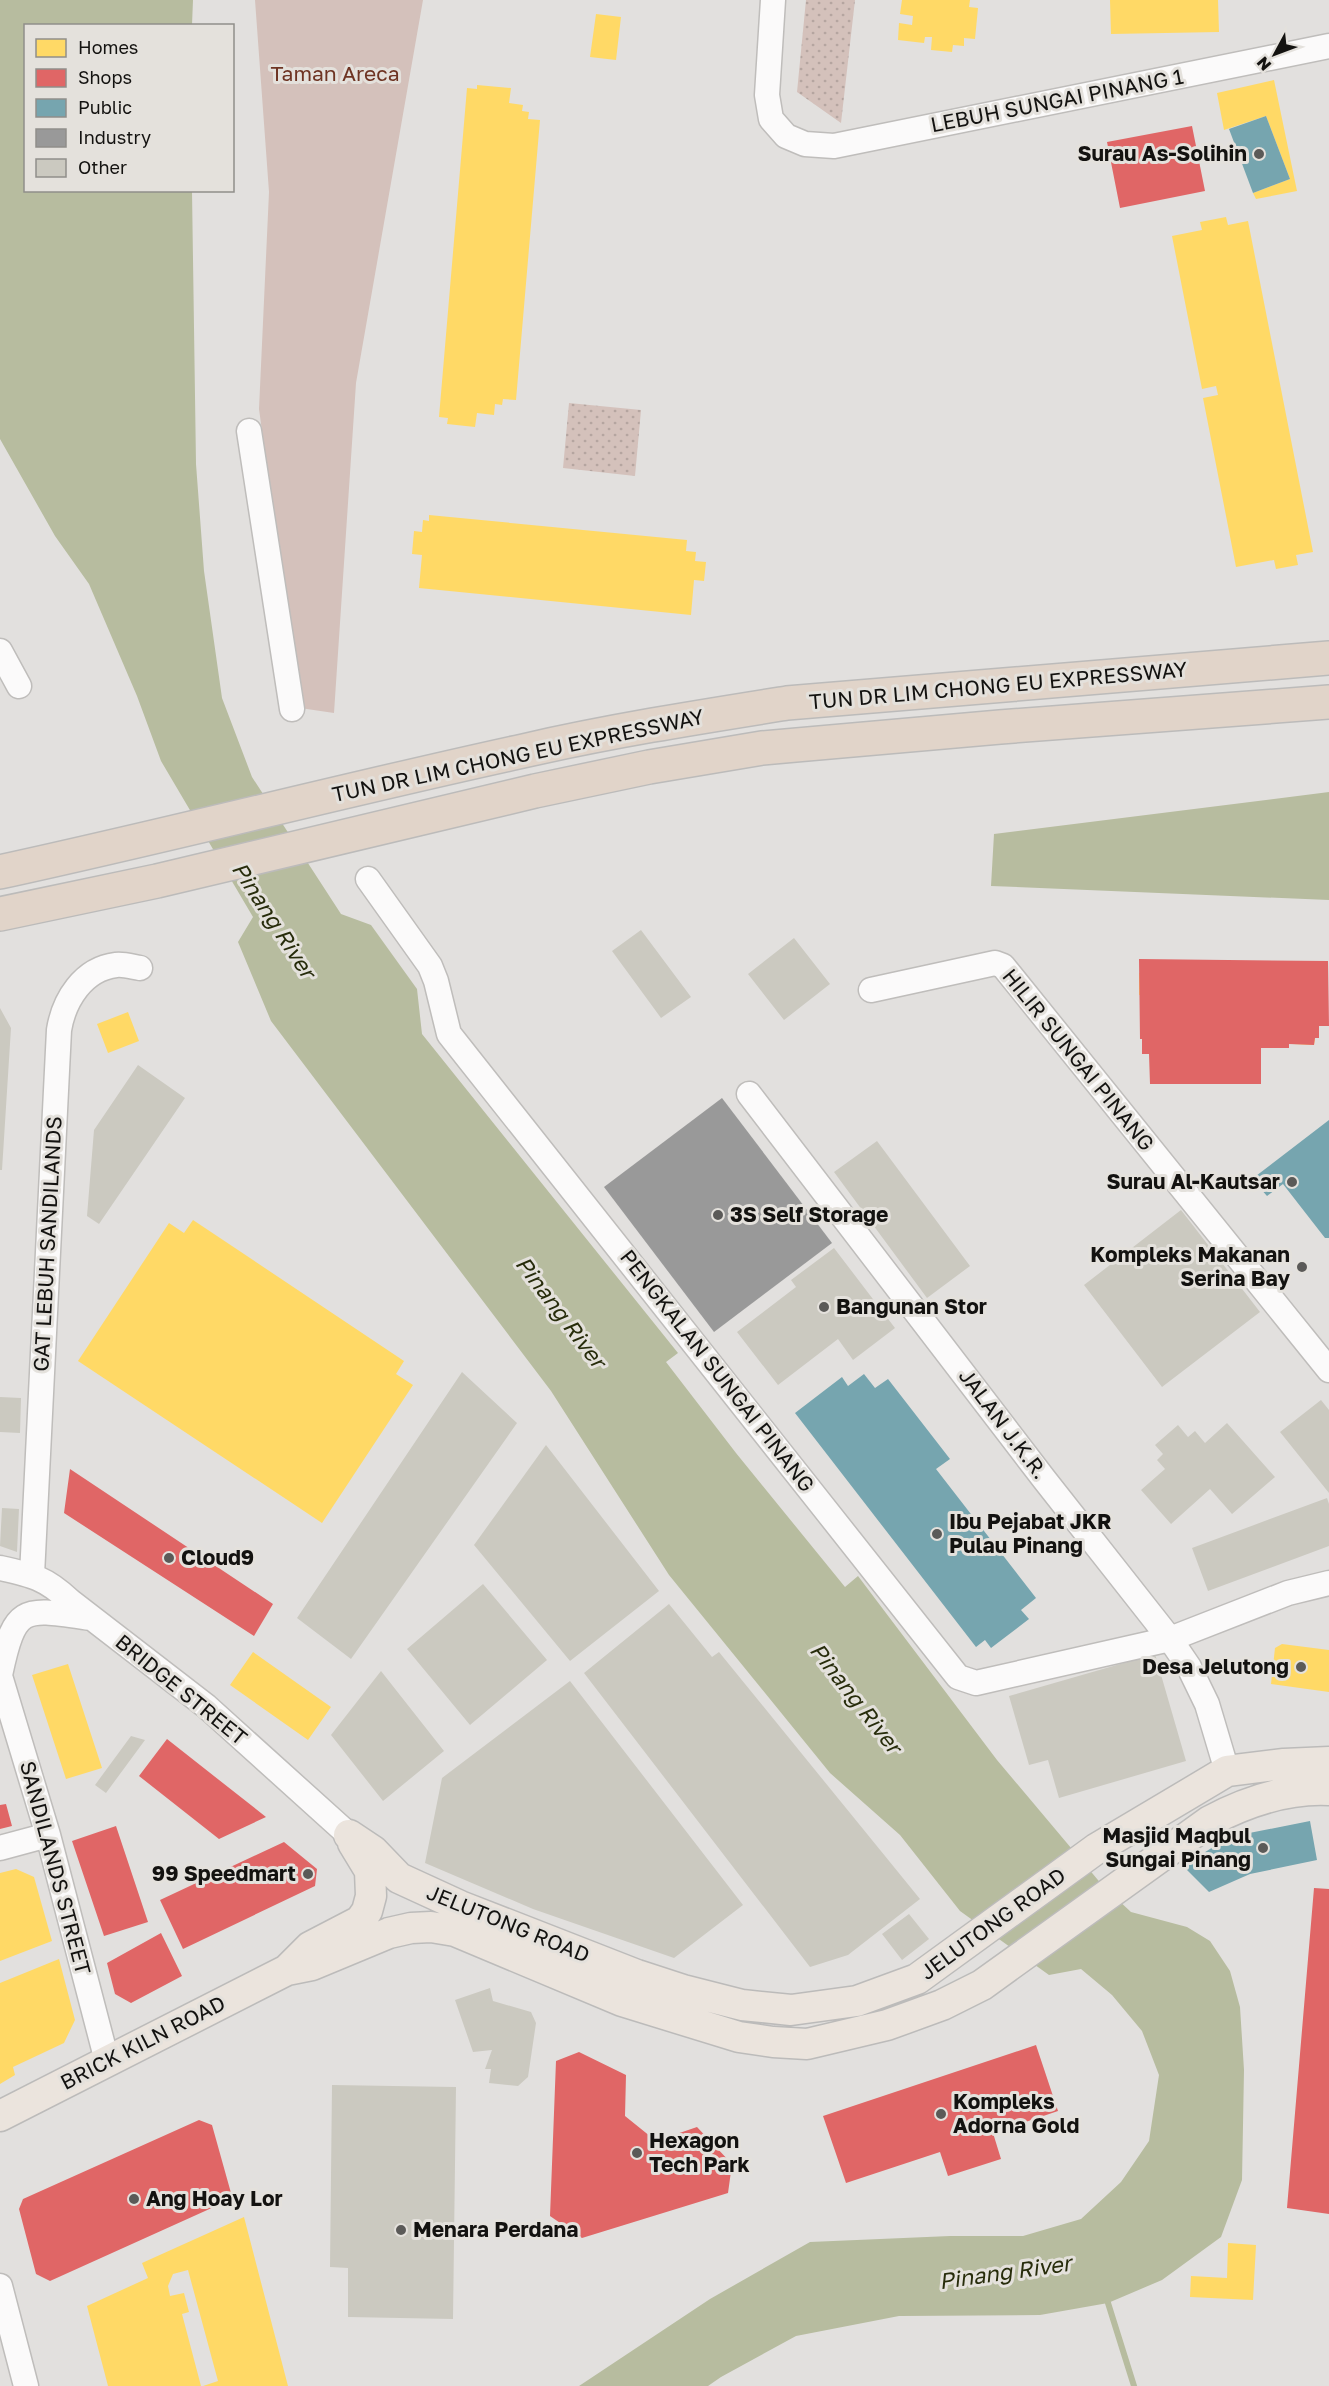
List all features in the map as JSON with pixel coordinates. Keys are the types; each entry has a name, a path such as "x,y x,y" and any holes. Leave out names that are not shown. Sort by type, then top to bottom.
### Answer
{"highway":[{"path":"1212,669 1329,645"},
{"name":"TUN DR LIM CHONG EU EXPRESSWAY","path":"0,872 524,750 657,724 787,703 1329,658"},
{"name":"TUN DR LIM CHONG EU EXPRESSWAY","path":"0,914 157,881 535,791 649,767 762,748 1329,702"},
{"path":"1217,711 1312,724 1329,724"}],"main road":[{"name":"JELUTONG ROAD","path":"349,1835 373,1851 399,1878 415,1887 638,1975 742,2005 791,2010 857,2001 917,1979 1096,1849 1227,1771 1284,1764 1329,1762"},
{"name":"JELUTONG ROAD","path":"431,1927 455,1931 622,2001 739,2037 807,2044 887,2025 942,2005 982,1985 1210,1821 1235,1808 1270,1797 1329,1790"},
{"name":"BRICK KILN ROAD","path":"287,1970 310,1947 360,1921 367,1911 371,1896 370,1871 349,1835"},
{"name":"BRICK KILN ROAD","path":"0,2116 287,1970 312,1965 389,1933 411,1928 431,1927"}],"street":[{"name":"LEBUH SUNGAI PINANG 1","path":"773,0 767,95 771,119 786,136 805,144 834,146 1329,46"},
{"path":"249,431 292,709"},
{"path":"0,651 19,686"},
{"name":"PENGKALAN SUNGAI PINANG","path":"368,879 430,966 449,1034 958,1677 976,1683 1170,1639 1288,1593 1329,1583"},
{"name":"HILIR SUNGAI PINANG","path":"871,990 995,963 1003,966 1329,1370"},
{"name":"GAT LEBUH SANDILANDS","path":"32,1575 61,1021 70,996 92,975 116,965 140,968"},
{"name":"JALAN J.K.R.","path":"749,1094 1044,1479 1170,1639 1189,1667 1207,1704 1227,1771"},
{"name":"BRIDGE STREET","path":"0,1568 32,1575 54,1585 93,1619 206,1706 349,1835"},
{"name":"SANDILANDS STREET","path":"93,1619 46,1611 34,1612 22,1618 9,1635 0,1675 48,1835 107,2061"},
{"path":"0,1848 48,1835"},
{"path":"0,2286 26,2386"}],"green space":[{"name":"Taman Areca","path":"255,0 423,0 356,383 334,713 300,708 259,409 269,192"},
{"path":"806,0 855,0 841,123 797,92"},
{"path":"569,403 641,410 635,476 563,468"}],"water":[{"name":"Pinang River","path":"0,0 193,0 192,24 24,24 24,192 192,192 196,464 204,571 222,698 252,777 341,914 371,925 417,989 422,1034 678,1353 666,1362 736,1453 845,1587 858,1576 997,1760 1103,1886 1131,1912 1187,1927 1210,1941 1230,1971 1240,2007 1244,2070 1242,2180 1221,2237 1162,2280 1108,2303 1040,2315 899,2316 796,2336 708,2386 579,2386 710,2299 810,2242 950,2236 1023,2236 1081,2219 1121,2182 1149,2141 1159,2075 1142,2031 1112,1995 1081,1969 1049,1975 960,1911 900,1835 830,1773 669,1575 551,1391 271,1021 238,942 253,917 161,761 137,696 89,584 55,536 0,439"},
{"path":"1329,792 1329,900 991,886 994,834"}],"building: Homes":[{"path":"902,0 970,0 969,7 978,8 975,39 964,38 964,46 953,45 952,52 931,50 932,37 925,37 924,43 898,40 899,23 912,25 913,16 900,14"},
{"path":"1110,0 1218,0 1219,32 1111,34"},
{"path":"596,14 621,17 616,60 590,57"},
{"path":"1274,80 1297,191 1256,199 1253,193 1290,179 1266,116 1224,130 1217,93"},
{"path":"477,85 511,88 509,103 523,105 522,111 529,112 528,119 540,120 516,400 503,399 502,405 495,404 494,415 477,413 475,427 447,424 448,418 439,417 467,88 477,89"},
{"path":"1226,217 1228,225 1248,221 1313,552 1296,555 1298,565 1276,569 1274,560 1236,567 1203,398 1218,395 1216,386 1202,389 1172,236 1202,230 1200,222"},
{"path":"429,515 687,540 686,551 696,552 695,561 706,562 704,581 694,580 691,615 419,588 422,555 412,554 414,531 422,532 423,520 429,521"},
{"path":"1173,967 1221,967 1221,994 1237,994 1237,967 1287,967 1287,994 1279,994 1279,1003 1295,1003 1295,970 1316,971 1316,975 1319,975 1319,998 1299,997 1298,1004 1315,1004 1315,1011 1299,1011 1299,1017 1319,1018 1319,1038 1315,1038 1314,1045 1293,1044 1293,1011 1279,1010 1279,1018 1289,1019 1289,1048 1236,1048 1236,1014 1234,1025 1225,1025 1226,1013 1224,1012 1223,1049 1170,1049 1171,1017 1178,1017 1178,1011 1168,1010 1167,1045 1142,1045 1140,1015 1160,1015 1160,1010 1142,1010 1142,1002 1160,1001 1160,995 1139,995 1139,973 1143,973 1143,969 1168,969 1168,1001 1178,1001 1178,997 1173,996"},
{"path":"128,1012 139,1041 108,1053 97,1024"},
{"path":"193,1220 404,1361 396,1374 413,1385 322,1523 78,1361 169,1223 184,1233"},
{"name":"Desa Jelutong","path":"1282,1644 1329,1650 1329,1692 1271,1684 1275,1648"},
{"path":"253,1652 331,1707 308,1740 230,1685"},
{"path":"68,1664 102,1768 66,1779 32,1675"},
{"path":"16,1869 34,1877 52,1941 0,1961 0,1873"},
{"path":"59,1959 75,2020 64,2043 13,2067 15,2075 0,2084 0,1983"},
{"path":"244,2217 288,2386 203,2386 218,2381 188,2270 173,2274 168,2286 170,2296 184,2293 189,2312 182,2314 201,2386 108,2386 87,2306 148,2278 142,2263"},
{"path":"1228,2243 1256,2245 1253,2300 1190,2297 1191,2276 1227,2278"}],"building: Shops":[{"path":"1192,126 1205,191 1120,208 1107,142"},
{"path":"1139,959 1328,961 1329,1026 1319,1026 1319,1038 1315,1038 1314,1045 1289,1044 1289,1048 1261,1048 1261,1084 1150,1084 1149,1054 1142,1054 1142,1039 1140,1039"},
{"name":"Cloud9","path":"70,1469 273,1604 254,1636 64,1513"},
{"path":"167,1739 266,1817 219,1839 139,1776"},
{"path":"6,1804 12,1826 0,1829 0,1805"},
{"path":"116,1826 148,1922 104,1936 72,1841"},
{"path":"284,1842 317,1869 315,1886 183,1949 160,1900"},
{"path":"1314,1888 1329,1889 1329,2214 1287,2208"},
{"path":"161,1933 182,1976 131,2003 115,1994 107,1963"},
{"name":"Kompleks Adorna Gold","path":"1036,2045 1058,2111 993,2133 1001,2159 948,2176 940,2152 846,2183 823,2116"},
{"name":"Hexagon Tech Park","path":"579,2052 626,2075 625,2116 656,2141 697,2127 732,2164 728,2193 582,2238 550,2216 556,2061"},
{"path":"199,2120 212,2125 231,2193 225,2202 50,2281 36,2274 19,2209 23,2199"}],"building: Public":[{"name":"Surau As-Solihin","path":"1266,116 1290,179 1253,193 1229,129"},
{"name":"Surau Al-Kautsar","path":"1329,1120 1329,1238 1325,1238 1283,1184 1267,1196 1252,1179"},
{"name":"Ibu Pejabat JKR Pulau Pinang","path":"864,1374 875,1388 888,1379 950,1459 936,1469 1036,1598 1021,1610 1029,1619 991,1648 985,1640 976,1647 795,1413 842,1377 848,1386"},
{"name":"Masjid Maqbul Sungai Pinang","path":"1310,1821 1317,1860 1250,1874 1209,1892 1183,1866 1229,1837"}],"building: Industry":[{"name":"3S Self Storage","path":"722,1098 832,1243 714,1332 604,1187"}],"building: Other":[{"path":"641,930 691,997 661,1018 612,951"},
{"path":"794,938 830,984 784,1020 748,974"},
{"path":"0,1008 11,1028 2,1170 0,1170"},
{"path":"138,1065 185,1098 99,1224 87,1216 94,1130"},
{"path":"877,1141 970,1266 927,1298 834,1172"},
{"path":"1181,1210 1260,1312 1162,1387 1084,1285"},
{"name":"Bangunan Stor","path":"834,1248 895,1328 853,1360 838,1339 778,1385 737,1332 796,1287 791,1280"},
{"path":"462,1372 517,1423 351,1659 297,1618"},
{"path":"0,1397 21,1398 20,1433 0,1432"},
{"path":"1321,1400 1329,1410 1329,1493 1280,1432"},
{"path":"1227,1423 1275,1477 1232,1514 1210,1489 1171,1524 1141,1490 1165,1469 1157,1460 1163,1454 1155,1445 1178,1425 1188,1437 1195,1431 1205,1443"},
{"path":"546,1445 659,1591 570,1661 474,1545"},
{"path":"1327,1498 1329,1546 1208,1591 1192,1548"},
{"path":"2,1508 19,1509 17,1552 0,1546"},
{"path":"483,1584 547,1660 470,1725 407,1649"},
{"path":"669,1604 712,1657 719,1652 920,1899 848,1955 810,1967 584,1673"},
{"path":"1155,1654 1186,1761 1059,1798 1048,1760 1029,1765 1009,1696"},
{"path":"381,1671 444,1751 383,1801 331,1735"},
{"path":"570,1681 743,1905 674,1958 533,1909 425,1863 442,1778"},
{"path":"131,1736 145,1740 106,1793 95,1785"},
{"path":"909,1914 929,1939 902,1960 882,1934"},
{"path":"490,1988 493,2001 531,2012 536,2023 528,2077 518,2086 489,2083 491,2069 485,2069 492,2050 473,2052 455,2000"},
{"name":"Menara Perdana","path":"332,2085 456,2087 453,2319 348,2317 348,2268 330,2267"}],"waterway":[{"path":"1108,2303 1134,2386"}],"place":[{"name":"Surau As-Solihin","path":"1259,154"},
{"name":"Surau Al-Kautsar","path":"1292,1182"},
{"name":"3S Self Storage","path":"718,1215"},
{"name":"Kompleks Makanan Serina Bay","path":"1302,1267"},
{"name":"Bangunan Stor","path":"824,1307"},
{"name":"Ibu Pejabat JKR Pulau Pinang","path":"937,1534"},
{"name":"Cloud9","path":"169,1558"},
{"name":"Desa Jelutong","path":"1301,1667"},
{"name":"Masjid Maqbul Sungai Pinang","path":"1263,1848"},
{"name":"99 Speedmart","path":"308,1874"},
{"name":"Kompleks Adorna Gold","path":"941,2114"},
{"name":"Hexagon Tech Park","path":"637,2153"},
{"name":"Ang Hoay Lor","path":"134,2199"},
{"name":"Menara Perdana","path":"401,2230"}]}
